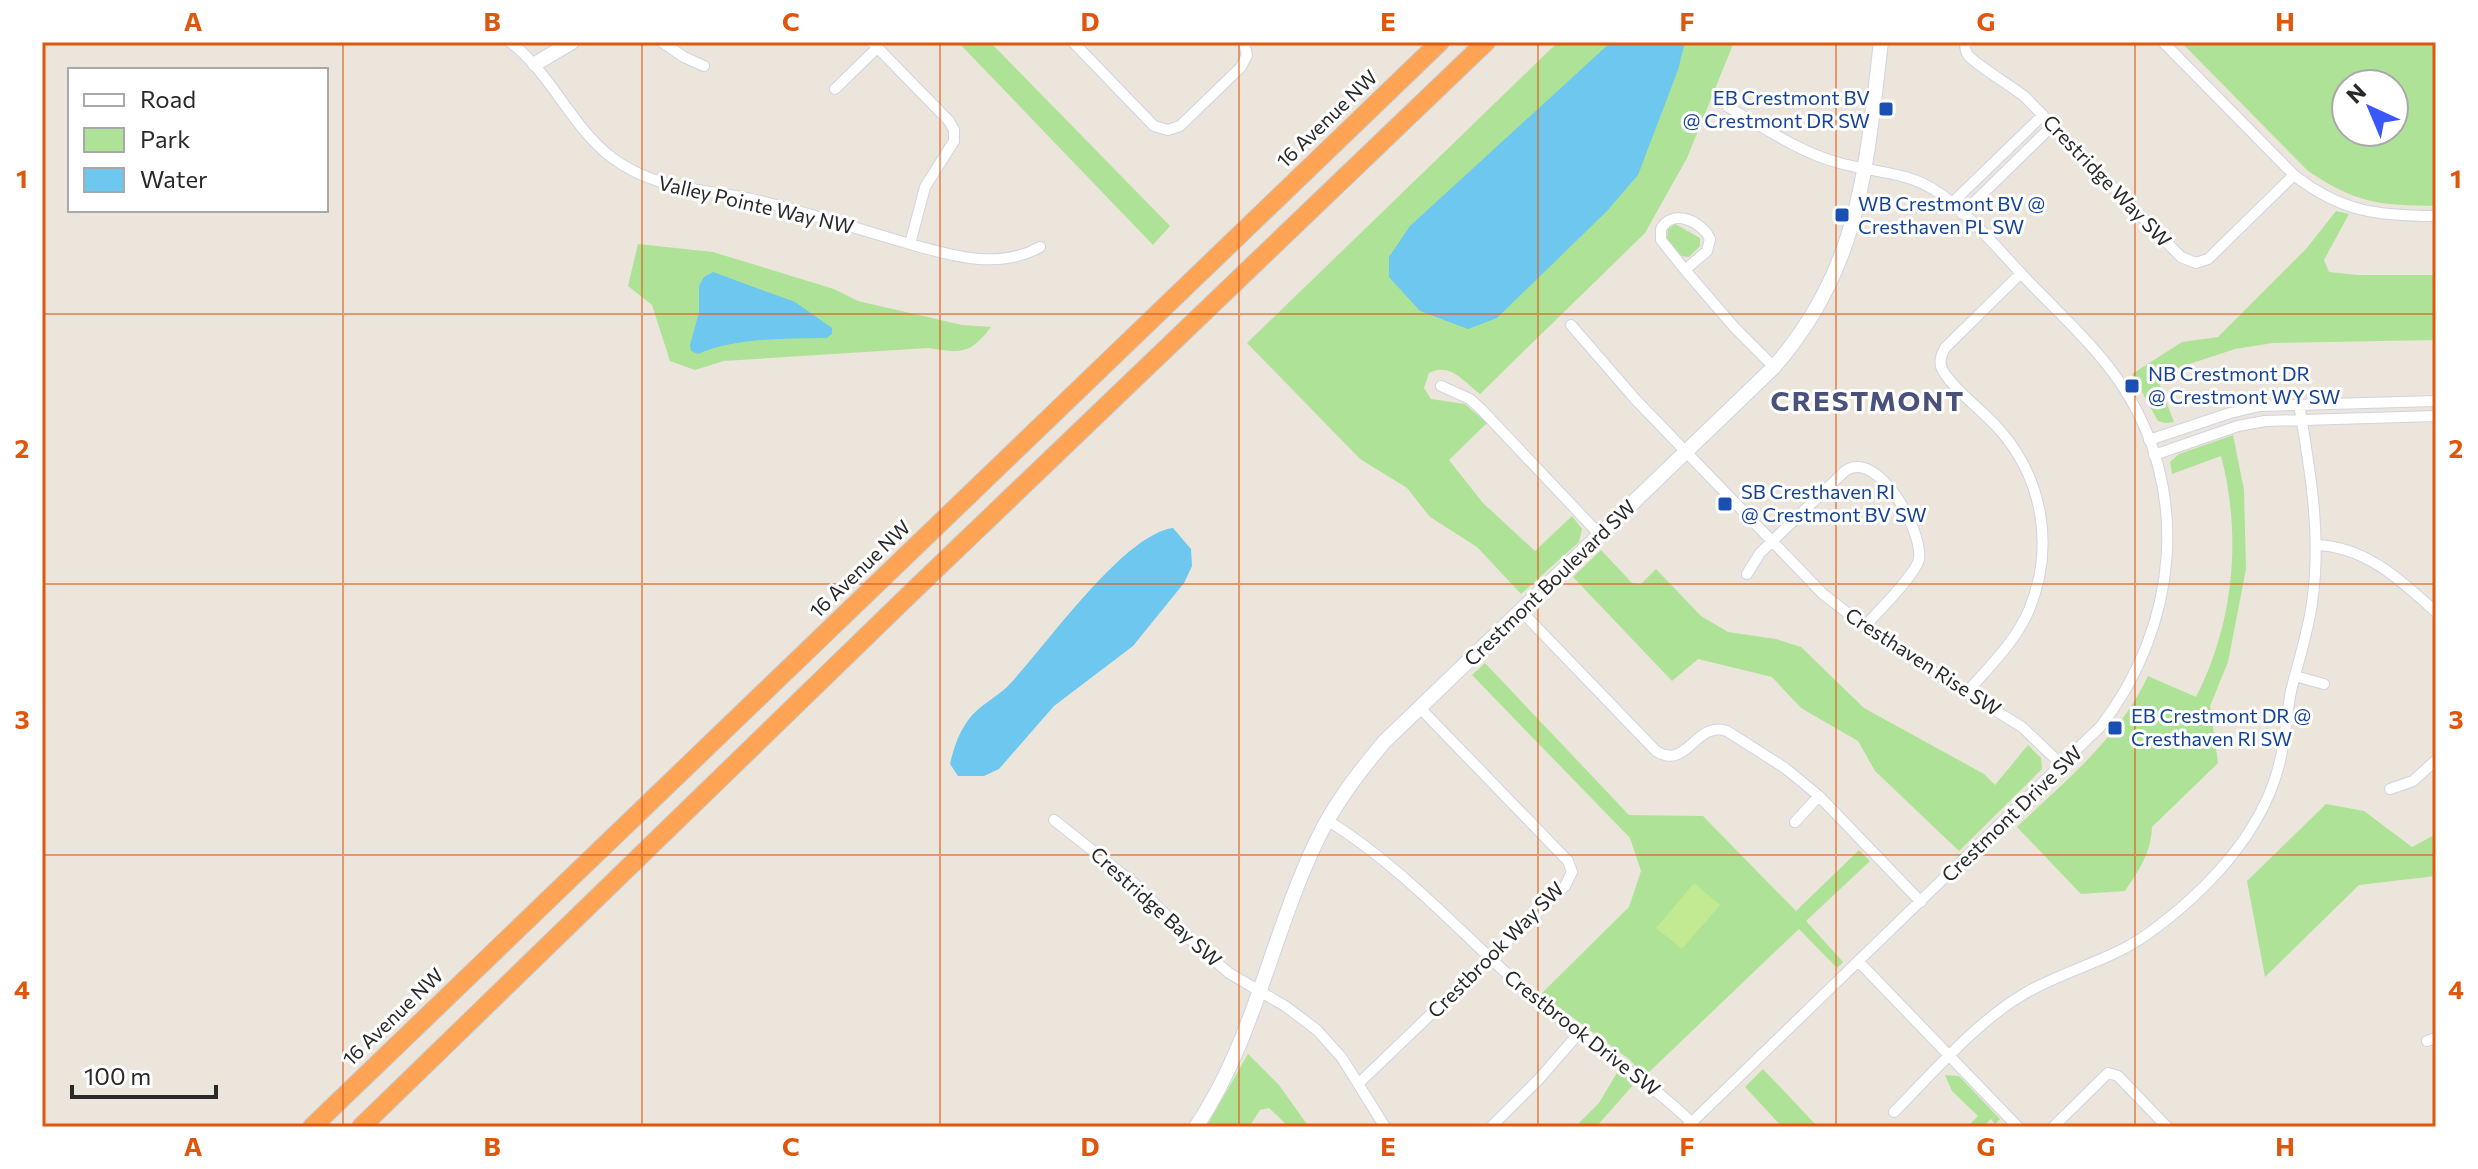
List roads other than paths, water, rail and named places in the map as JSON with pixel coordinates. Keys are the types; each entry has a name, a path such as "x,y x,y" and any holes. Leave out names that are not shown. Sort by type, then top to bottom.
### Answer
{"highway":[{"name":"16 Avenue NW","path":"312,1127 1440,42"},
{"path":"361,1127 912,592 1486,42"}],"street":[{"name":"Valley Pointe Way NW","path":"510,42 535,64 588,136 610,156 640,175 687,190 756,200 968,258 1019,258 1040,247"},
{"path":"535,64 572,42"},
{"path":"662,42 704,66"},
{"path":"1073,42 1154,126 1168,130 1180,126 1241,67 1247,55 1244,42"},
{"name":"Crestmont Boulevard SW","path":"1196,1127 1234,1059 1313,849 1327,820 1365,765 1420,708 1774,367 1803,330 1840,263 1860,198 1881,42"},
{"name":"Crestridge Way SW","path":"1965,42 1966,52 1972,60 2006,81 2043,115 2181,257 2191,262 2208,259 2294,175"},
{"path":"2163,42 2294,175 2321,195 2376,214 2436,216"},
{"path":"835,89 875,45 949,121 954,130 952,145 929,178 920,198 910,244"},
{"name":"Crestmont Drive SW","path":"1691,1126 2063,766 2116,707 2138,670 2155,629 2165,580 2168,535 2154,455 2129,398 2105,363 1952,203 1911,178 1834,162 1797,146 1728,107"},
{"path":"1952,203 2043,115"},
{"path":"1962,214 2053,125"},
{"path":"1685,270 1707,251 1710,239 1706,231 1692,223 1682,218 1671,218 1662,226 1660,237 1685,270 1735,328 1774,367"},
{"path":"1967,692 2012,639 2028,611 2042,563 2043,526 2036,491 2019,455 1942,370 1940,361 1945,348 2021,273"},
{"name":"Cresthaven Rise SW","path":"1571,325 1636,400 1823,594 1864,627 2022,727 2063,766"},
{"path":"1441,386 1470,399 1481,409 1600,535"},
{"path":"2149,440 2260,406 2432,401 2435,419 2265,421 2238,426 2154,455"},
{"path":"1894,1112 1984,1024 2020,996 2063,973 2110,956 2146,936 2176,912 2226,862 2251,829 2269,796 2284,744 2312,602 2316,545 2312,477 2299,404"},
{"path":"1747,574 1760,553 1850,468 1863,466 1873,471 1905,510 1920,555 1915,570 1864,627"},
{"path":"2316,545 2342,549 2375,562 2436,612"},
{"path":"1521,611 1660,754 1678,755 1708,730 1720,728 1773,760 1819,796 1921,902"},
{"path":"2295,676 2324,684"},
{"name":"Crestbrook Way SW","path":"1359,1083 1565,886 1572,872 1568,861 1420,708"},
{"path":"2390,789 2413,781 2436,760"},
{"path":"1795,822 1819,796"},
{"name":"Crestridge Bay SW","path":"1054,820 1136,885 1212,959 1317,1030 1359,1083 1385,1127"},
{"name":"Crestbrook Drive SW","path":"1327,820 1364,843 1412,883 1490,960 1538,1002 1632,1071 1691,1126"},
{"path":"1859,962 2018,1127"},
{"path":"1491,1127 1579,1033"},
{"path":"2053,1127 2108,1073 2118,1076 2167,1127"}],"water":[{"path":"1611,42 1685,42 1678,70 1638,175 1607,211 1497,318 1468,329 1420,311 1389,277 1389,257 1410,226"},
{"path":"713,272 795,302 832,328 832,334 827,338 729,344 698,354 691,351 699,312 699,286 704,277"},
{"path":"1173,528 1191,549 1192,566 1184,583 1133,646 1054,706 999,769 984,776 958,776 950,764 960,734 973,714 1007,687 1108,571 1153,535"}],"place":[{"name":"EB Crestmont BV @ Crestmont DR SW","path":"1886,109"},
{"name":"WB Crestmont BV @ Cresthaven PL SW","path":"1842,215"},
{"name":"NB Crestmont DR @ Crestmont WY SW","path":"2132,386"},
{"name":"SB Cresthaven RI @ Crestmont BV SW","path":"1725,504"},
{"name":"EB Crestmont DR @ Cresthaven RI SW","path":"2115,728"}],"district":[{"name":"CRESTMONT","path":"1868,401"}]}
